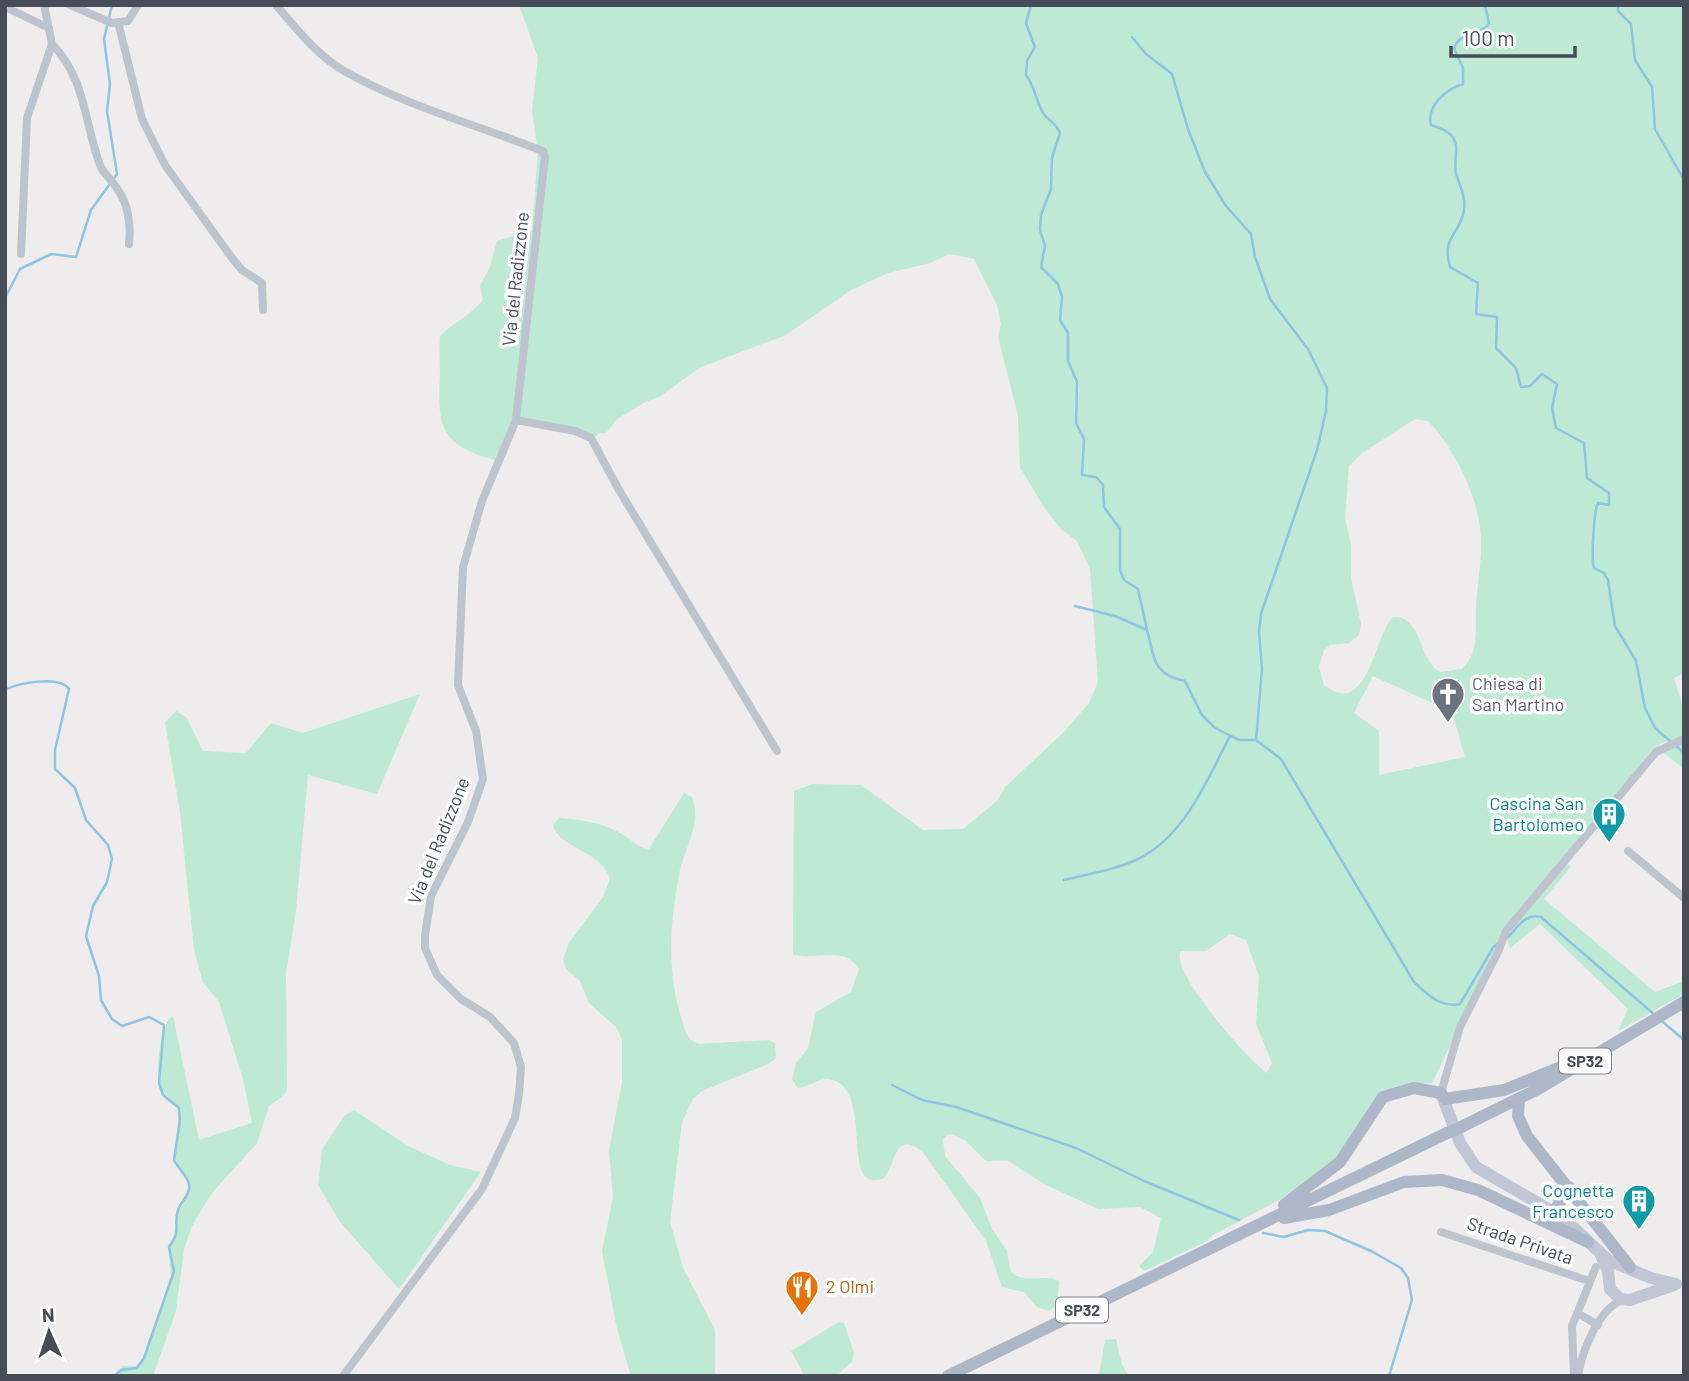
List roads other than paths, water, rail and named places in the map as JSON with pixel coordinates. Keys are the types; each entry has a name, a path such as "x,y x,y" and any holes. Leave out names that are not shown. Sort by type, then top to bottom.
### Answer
{"main road":[{"name":"SP32","path":"948,1376 1519,1099 1684,1002"},
{"path":"1216,1245 1221,1237 1283,1205 1331,1170 1349,1149 1374,1105 1383,1097 1411,1088 1443,1096 1511,1088 1568,1065 1638,1030"},
{"path":"1519,1099 1518,1116 1525,1132 1569,1187 1615,1252 1632,1269"},
{"path":"1260,1224 1333,1209 1404,1182 1442,1180 1475,1188 1588,1242"},
{"path":"1554,1212 1569,1187"}],"street":[{"path":"21,254 27,118 52,44 44,5"},
{"path":"71,5 115,23 128,21 138,5"},
{"name":"Via del Radizzone","path":"276,5 317,51 346,72 480,129 543,151 545,157 516,420 482,501 463,567 458,685 476,731 482,779 468,822 430,897 425,936 425,948 437,975 461,999 490,1017 514,1043 519,1056 519,1094 515,1118 478,1195 343,1376"},
{"path":"5,7 49,28"},
{"path":"115,23 142,119 165,165 232,258 242,270 262,283 263,310"},
{"path":"52,44 64,57 80,86 102,169 118,189 126,205 131,228 130,244"},
{"path":"516,420 575,431 591,439 777,751"},
{"path":"1629,1299 1610,1284 1588,1242 1554,1212 1476,1167 1458,1139 1443,1096 1460,1027 1498,952 1504,934 1593,824 1660,749 1681,741"},
{"path":"1628,851 1684,898"},
{"name":"Strada Privata","path":"1441,1232 1588,1281"},
{"path":"1598,1261 1680,1283"},
{"path":"1576,1376 1572,1326 1598,1261"},
{"path":"1576,1376 1607,1311 1610,1284 1616,1269 1632,1269"},
{"path":"1629,1299 1643,1287 1632,1269"},
{"path":"1607,1311 1629,1299 1680,1283"},
{"path":"1577,1313 1598,1325"}],"waterway":[{"path":"5,298 20,269 51,254 76,257 91,210 117,174 107,111 110,84 104,39 112,5"},
{"path":"1031,5 1026,23 1035,47 1027,61 1026,75 1042,111 1060,133 1052,158 1051,189 1041,215 1040,230 1045,246 1041,267 1058,284 1062,297 1060,320 1068,333 1068,361 1077,382 1076,423 1084,439 1082,475 1096,477 1103,485 1104,507 1120,529 1120,570 1124,580 1138,589 1147,630 1115,616 1075,606"},
{"path":"1485,5 1489,24 1460,39 1454,48 1463,68 1463,84 1439,99 1430,118 1431,125 1447,132 1454,139 1456,173 1464,200 1462,219 1449,242 1450,267 1478,283 1476,314 1497,317 1496,348 1516,368 1521,387 1530,386 1542,374 1557,384 1552,408 1556,428 1584,443 1587,478 1609,493 1609,505 1598,503 1597,507 1594,524 1594,568 1604,573 1608,580 1615,626 1636,661 1645,708 1655,728 1684,753"},
{"path":"1618,5 1618,11 1631,24 1635,60 1652,87 1655,129 1684,180"},
{"path":"1132,37 1146,54 1172,74 1188,129 1205,172 1226,206 1251,234 1255,257 1270,299 1308,349 1327,388 1326,411 1317,450 1261,614 1259,632 1262,669 1256,740"},
{"path":"1147,630 1157,664 1166,674 1185,681 1202,715 1215,728 1239,740 1256,740 1281,759 1414,982 1424,991 1440,1002 1460,1004 1494,946 1499,943"},
{"path":"5,690 28,683 48,681 57,682 69,689 55,750 55,769 75,788 86,820 108,845 112,859 107,882 93,906 86,936 99,976 101,1000 112,1019 122,1026 149,1017 164,1025 159,1083 163,1095 179,1108 180,1120 174,1160 189,1188 178,1210 176,1232 169,1247 174,1271 144,1358 137,1368 121,1370 114,1376"},
{"path":"1064,880 1120,866 1155,849 1182,822 1230,736"},
{"path":"1505,940 1525,920 1541,917 1655,1015"},
{"path":"1663,1022 1684,1040"},
{"path":"892,1085 922,1100 956,1107 1076,1148 1144,1181 1239,1220"},
{"path":"1263,1233 1284,1237 1308,1230 1325,1231 1371,1251 1401,1268 1408,1278 1412,1300 1389,1376"}],"place":[{"name":"Chiesa di San Martino","path":"1448,724"},
{"name":"Cascina San Bartolomeo","path":"1609,844"},
{"name":"Cognetta Francesco","path":"1639,1231"},
{"name":"2 Olmi","path":"802,1317"}]}
